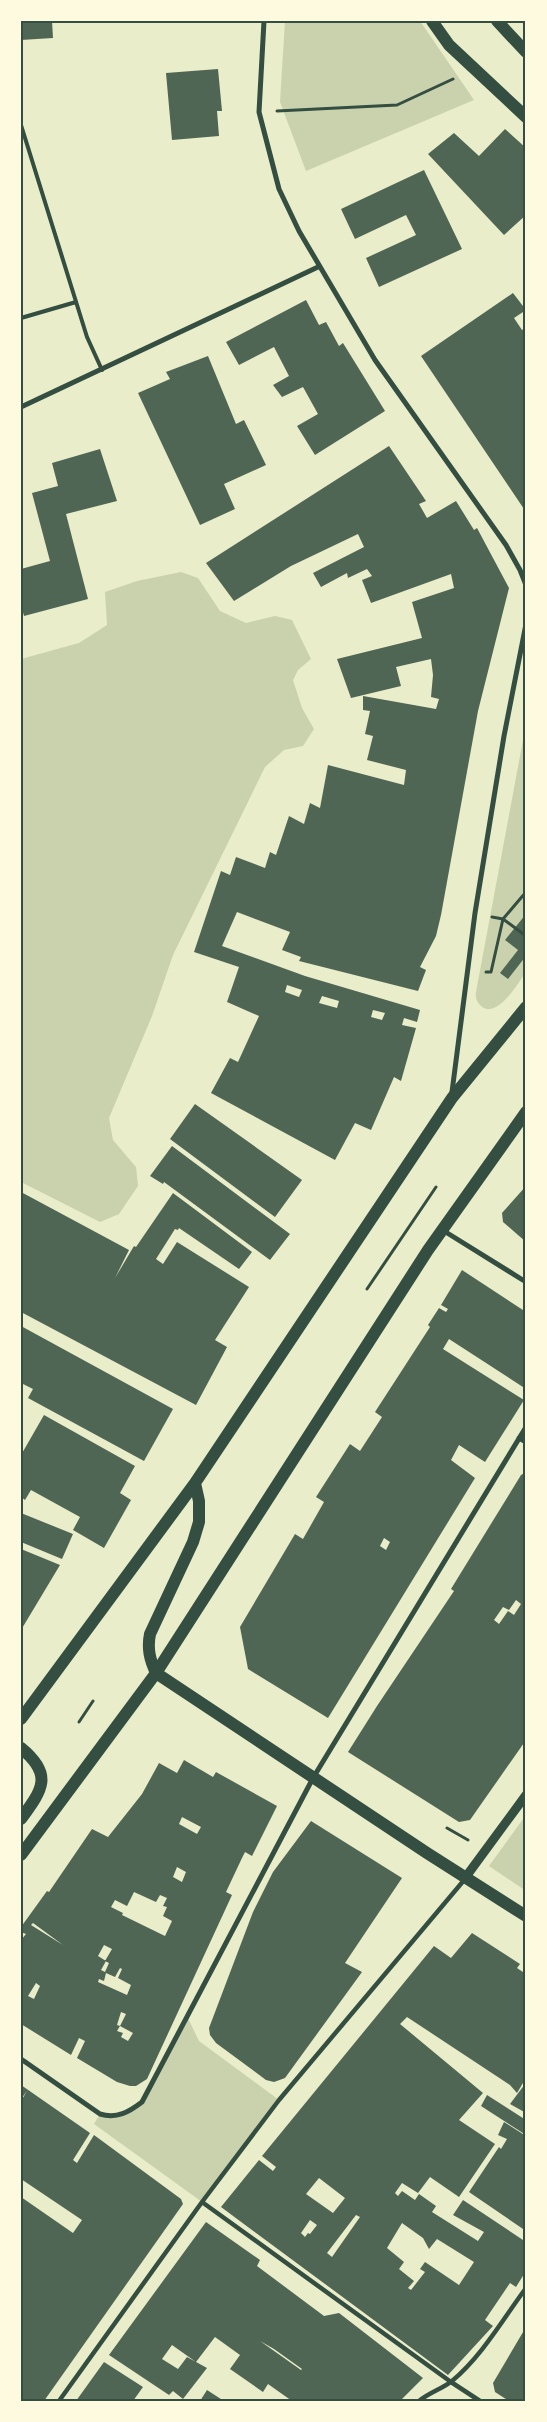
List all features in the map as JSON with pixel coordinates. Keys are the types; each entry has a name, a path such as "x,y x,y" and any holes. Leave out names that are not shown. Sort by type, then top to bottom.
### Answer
{"main road":[{"path":"432,21 450,45 474,70 526,117"},
{"path":"497,21 526,52"},
{"path":"21,1719 195,1483 452,1098 526,1007"},
{"path":"21,1855 156,1673 442,1230 526,1112"},
{"path":"195,1483 199,1501 199,1522 193,1542 150,1634 149,1655 156,1673 465,1878 526,1916"},
{"path":"21,1748 37,1762 43,1781 39,1794 21,1819"}],"street":[{"path":"264,21 259,112 279,189 298,232 375,360 506,545 526,585"},
{"path":"21,407 318,267"},
{"path":"452,1098 475,913 504,736 526,624"},
{"path":"442,1230 526,1282"},
{"path":"21,2059 100,2114 109,2117 119,2116 142,2102 313,1778 526,1427"},
{"path":"519,1438 526,1442"},
{"path":"59,2401 202,2202 279,2100 465,1878 526,1796"},
{"path":"202,2202 480,2401"},
{"path":"419,2401 451,2382 476,2356 526,2288"}],"lane":[{"path":"21,125 87,337 102,370"},
{"path":"21,318 76,302"}],"path":[{"path":"259,112 397,105 474,70"},
{"path":"468,974 491,972 503,919 526,892"},
{"path":"475,913 503,919 526,936"},
{"path":"367,1289 436,1187"},
{"path":"79,1722 93,1701"},
{"path":"447,1828 470,1842"}],"green space":[{"path":"285,21 420,21 474,100 306,171 280,102"},
{"path":"181,572 198,578 220,611 246,623 275,616 292,620 311,659 298,670 293,680 302,708 314,729 303,746 284,750 265,767 173,955 152,1016 109,1118 113,1140 136,1167 138,1186 119,1214 100,1222 21,1182 21,659 79,643 107,625 105,592 137,581"},
{"path":"526,724 526,972 507,998 494,1008 487,1009 478,1003 476,992"},
{"path":"526,1815 526,1891 489,1866"},
{"path":"187,2016 199,2041 279,2100 202,2202 94,2124 100,2114 119,2115 142,2102"}],"building":[{"path":"21,21 52,21 53,38 21,40"},
{"path":"218,69 222,111 217,111 219,136 172,140 166,73"},
{"path":"505,129 526,148 526,215 504,235 428,154 454,133 479,156"},
{"path":"424,170 462,249 379,287 366,258 416,235 406,215 355,239 341,209"},
{"path":"513,293 526,310 514,318 522,330 526,327 526,512 421,356"},
{"path":"306,300 319,325 326,322 339,346 343,343 385,411 315,455 297,426 318,414 303,387 282,397 273,385 289,376 274,347 239,365 226,342"},
{"path":"208,356 236,424 244,420 266,465 224,484 235,509 200,525 138,393 170,379 166,372"},
{"path":"389,446 426,501 419,504 427,518 456,501 474,530 477,528 509,588 478,711 441,915 436,936 420,967 426,970 418,991 299,961 301,957 282,950 290,932 237,912 222,946 305,976 420,1010 417,1022 404,1018 402,1025 416,1028 401,1081 394,1077 371,1130 355,1123 335,1160 211,1093 230,1058 238,1062 259,1016 227,1002 239,967 194,952 221,871 230,875 236,857 265,868 270,852 276,855 289,816 304,824 310,803 320,808 328,765 404,785 406,770 367,760 373,736 365,734 370,711 363,710 363,696 436,709 439,699 431,697 433,675 431,659 396,667 401,686 351,698 337,659 422,638 412,602 454,588 451,574 371,603 362,580 372,576 367,569 348,578 347,573 321,587 313,573 364,547 358,534 291,566 234,601 206,563","holes":["287,985 302,990 299,997 285,992","322,996 339,1001 337,1008 319,1003","373,1010 385,1013 382,1020 371,1017"]},
{"path":"100,449 117,501 66,514 88,599 24,616 21,605 21,569 50,561 32,493 58,486 52,463"},
{"path":"526,914 526,956 508,979 500,973 518,950 505,940"},
{"path":"195,1104 302,1180 275,1217 170,1139"},
{"path":"172,1146 290,1234 270,1260 164,1182 163,1184 150,1176"},
{"path":"526,1186 526,1242 503,1222 502,1213"},
{"path":"21,1192 129,1250 115,1278 134,1246 136,1247 173,1193 252,1252 239,1269 179,1228 178,1230 175,1229 156,1259 163,1264 177,1242 249,1287 215,1340 227,1347 196,1405 21,1312"},
{"path":"462,1270 526,1312 526,1389 449,1339 443,1349 524,1400 485,1462 459,1445 451,1460 475,1478 328,1718 248,1669 240,1627 295,1534 303,1539 324,1502 316,1497 350,1444 360,1451 382,1417 375,1412 430,1327 428,1325 439,1308 446,1312 448,1309 441,1305","holes":["384,1538 390,1542 386,1550 380,1546"]},
{"path":"21,1326 173,1409 144,1461 28,1398 33,1389 21,1383"},
{"path":"44,1415 135,1466 120,1493 131,1500 104,1548 73,1530 80,1517 31,1490 25,1500 21,1497 21,1455"},
{"path":"526,1472 526,1586 524,1590 526,1591 526,1740 470,1820 459,1822 348,1752 454,1591 451,1589 521,1475","holes":["516,1600 521,1604 514,1615 508,1611 499,1624 494,1620 503,1607 509,1610"]},
{"path":"21,1513 73,1534 62,1559 21,1542"},
{"path":"21,1549 60,1565 21,1630"},
{"path":"184,1760 213,1777 216,1772 277,1806 252,1856 245,1852 242,1858 226,1892 232,1895 147,2079 136,2086 130,2086 117,2082 77,2058 85,2041 79,2038 71,2055 21,2024 21,1940 26,1934 21,1932 21,1927 47,1891 49,1892 92,1829 108,1837 142,1794 159,1763 177,1773","holes":["182,1817 201,1827 197,1834 179,1824","177,1867 186,1872 182,1882 173,1877","134,1892 156,1902 160,1895 167,1898 163,1906 167,1907 163,1916 172,1921 165,1936 122,1915 123,1913 111,1907 115,1900 127,1906","33,1923 63,1945 31,1925","104,1945 112,1949 105,1961 98,1956","106,1961 109,1963 105,1972 101,1970","120,1968 122,1969 118,1978 131,1985 127,1995 98,1982 99,1979 104,1981 106,1973 115,1977","36,1983 40,1986 34,1999 28,1996","121,2012 126,2014 120,2026 117,2025","120,2026 133,2033 128,2041 121,2037 123,2033 117,2031"]},
{"path":"311,1821 402,1878 345,1963 362,1972 285,2078 274,2082 266,2080 216,2043 210,2035 209,2028 253,1912 273,1872"},
{"path":"472,1933 520,1964 517,1968 526,1974 526,2113 510,2104 525,2084 523,2083 517,2093 510,2085 407,2017 400,2024 483,2093 459,2120 495,2144 459,2197 430,2177 418,2193 402,2183 395,2193 398,2196 402,2191 415,2200 419,2194 436,2206 432,2212 478,2241 484,2232 453,2215 463,2200 526,2242 526,2271 516,2287 510,2283 485,2320 493,2326 448,2375 221,2207 259,2160 273,2171 276,2167 262,2156 434,1946 451,1958","holes":["319,2178 345,2198 333,2213 306,2194","356,2215 360,2217 332,2257 327,2253","310,2220 317,2225 305,2237 301,2233","402,2223 423,2238 429,2249 437,2239 474,2262 459,2285 425,2262 420,2269 425,2272 411,2290 408,2288 414,2281 399,2269 404,2262 387,2248"]},
{"path":"21,2085 90,2133 73,2160 77,2163 94,2135 181,2199 183,2204 44,2401 21,2401 21,2197 73,2233 82,2220 21,2179 21,2101 27,2091 21,2099"},
{"path":"487,2095 526,2120 526,2135 481,2106"},
{"path":"504,2122 526,2136 526,2231 469,2192 499,2147 501,2149 507,2139 498,2135"},
{"path":"206,2222 260,2260 257,2266 324,2316 339,2313 423,2378 400,2401 292,2401 268,2384 263,2392 230,2369 240,2355 215,2337 196,2362 207,2368 183,2399 173,2391 169,2395 109,2355","holes":["260,2341 274,2349 302,2369","172,2345 196,2362 187,2357 178,2369 162,2359"]},
{"path":"526,2327 526,2401 509,2401 495,2392 493,2383"},
{"path":"104,2362 143,2387 133,2401 76,2401"},
{"path":"207,2390 224,2401 200,2401"}]}
